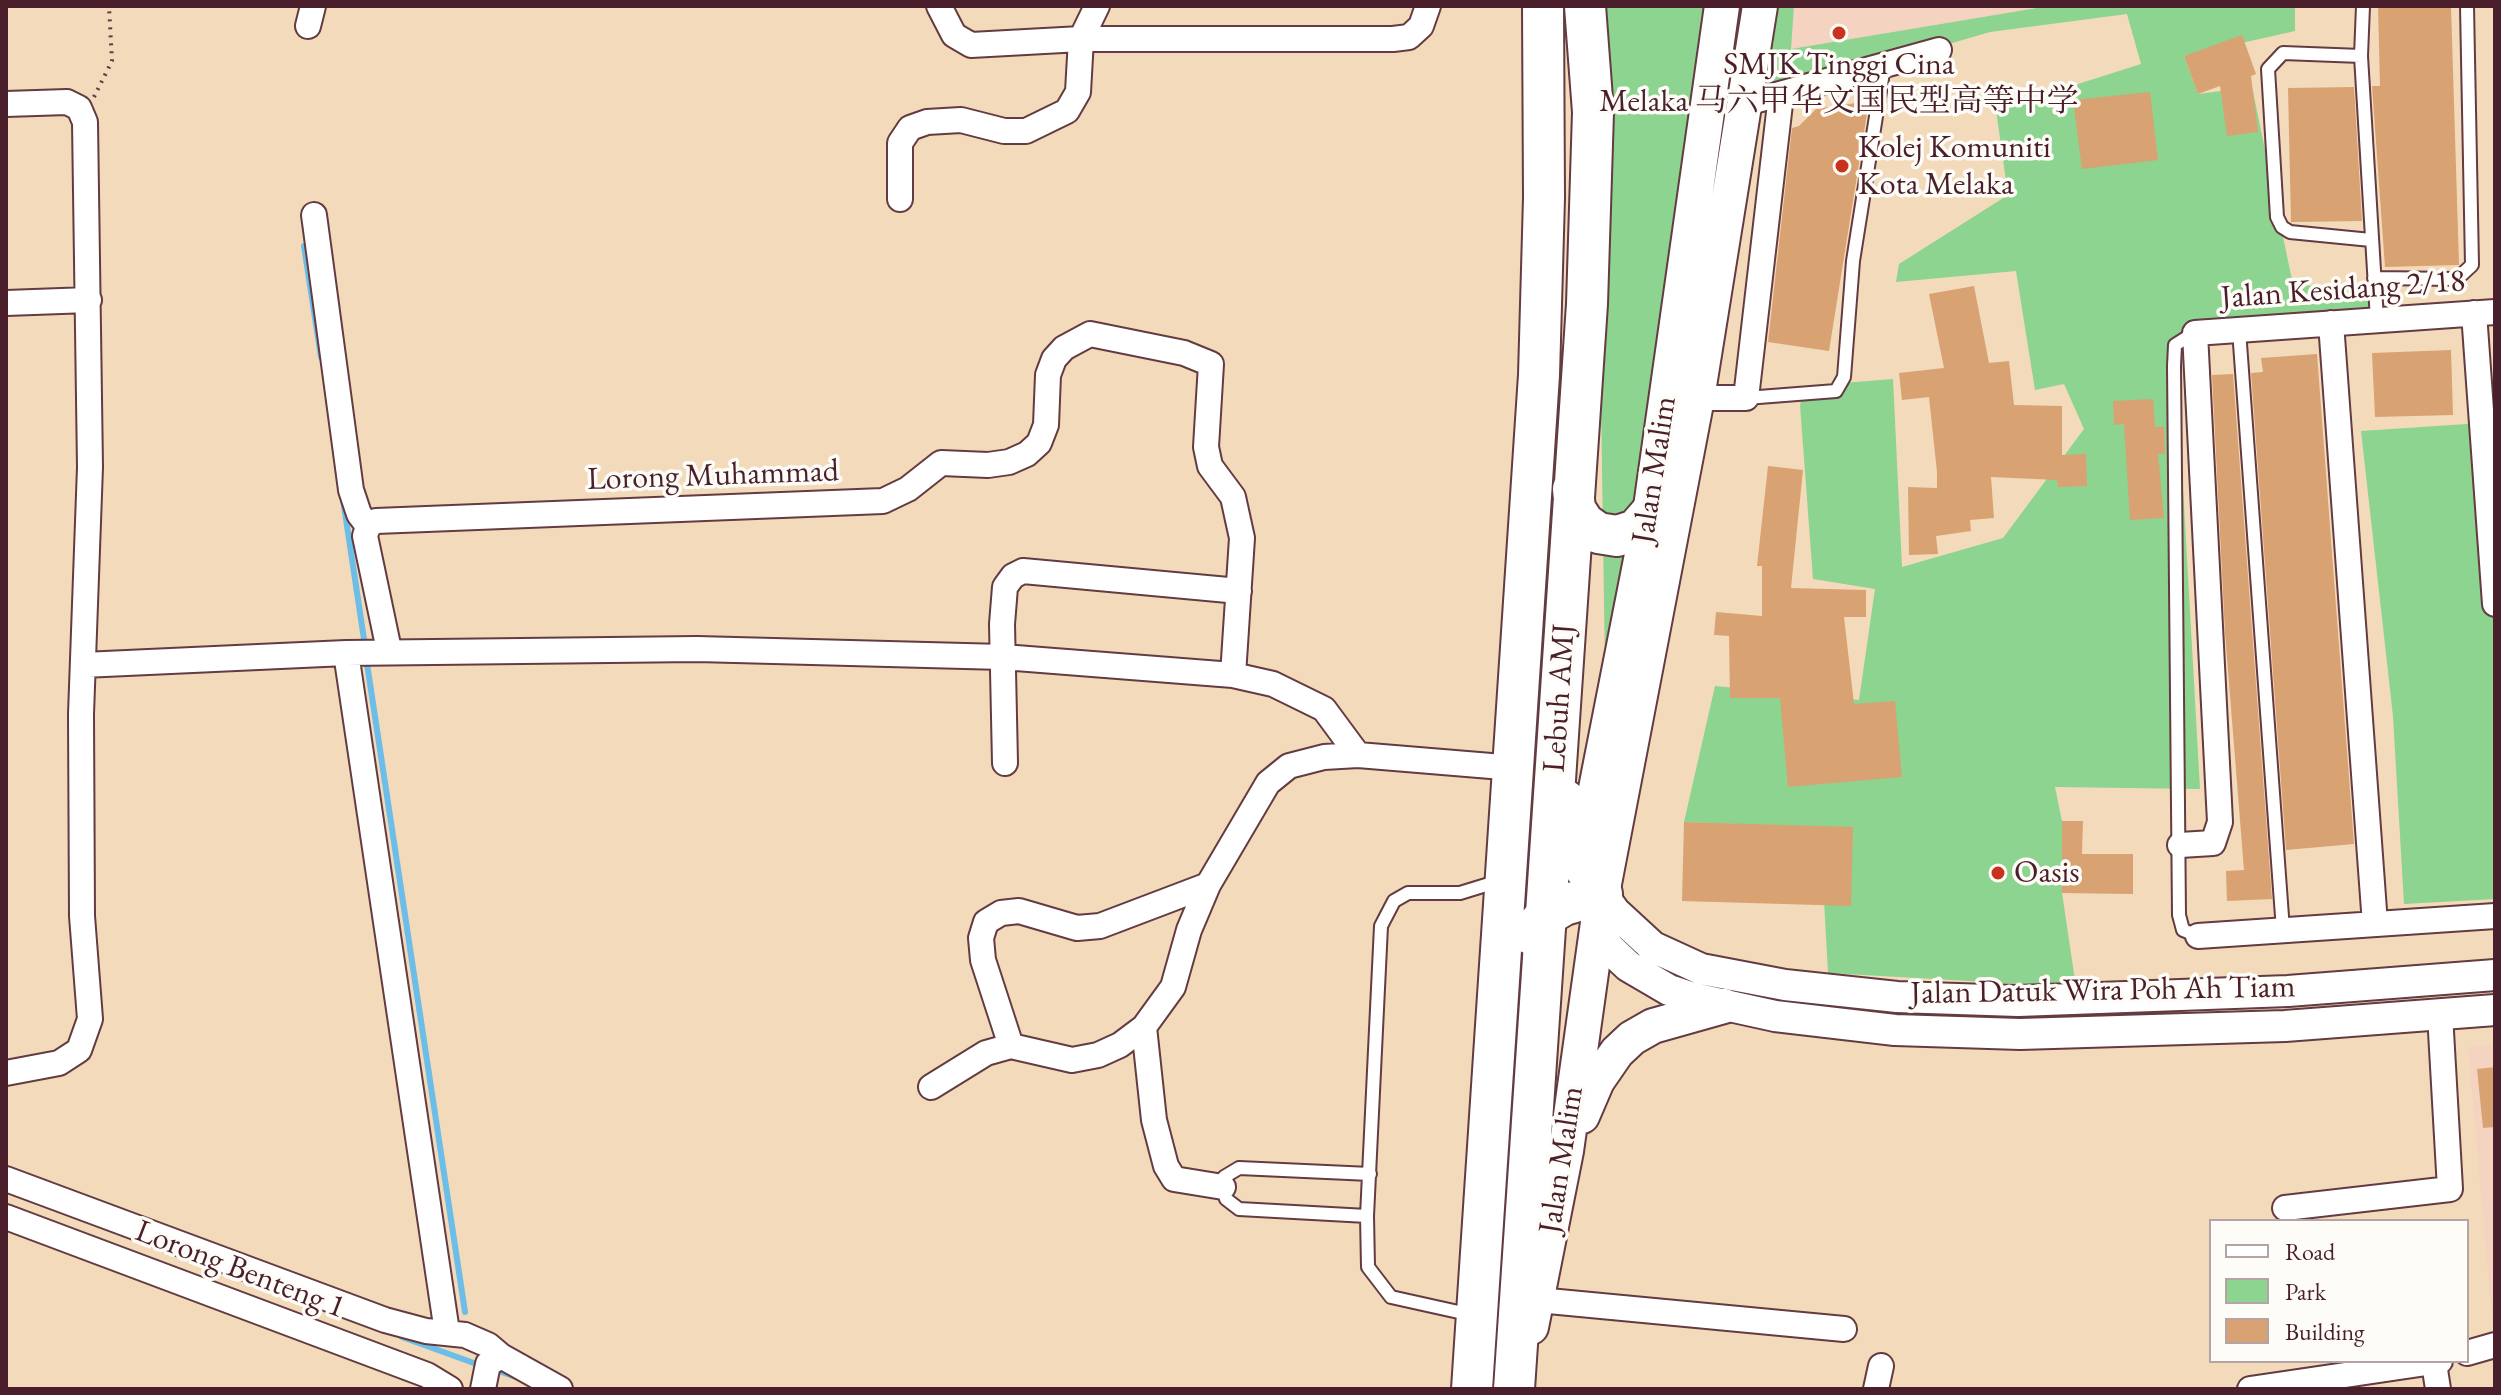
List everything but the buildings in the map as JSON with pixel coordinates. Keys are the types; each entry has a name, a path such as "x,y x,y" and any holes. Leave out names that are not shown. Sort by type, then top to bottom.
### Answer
{"highway":[{"name":"Lebuh AMJ","path":"1514,1389 1587,304 1593,112 1585,6"},
{"name":"Lebuh AMJ","path":"1472,1389 1539,375 1544,198 1538,8"},
{"path":"1573,489 1575,509 1584,523 1598,533 1617,536 1636,530 1650,514"},
{"path":"1496,1009 1513,960 1544,917 1590,896 1567,817 1563,662"}],"main road":[{"name":"Jalan Malim","path":"1514,1389 1538,1300 1566,1151 1590,896 1650,514 1722,6"},
{"name":"Jalan Malim","path":"1590,896 1697,398 1747,103 1760,6"},
{"path":"1566,1151 1597,1081 1624,1045 1653,1026 1724,1006"}],"street":[{"path":"939,6 954,35 971,45 1081,39 1393,39 1409,37 1421,26 1428,6"},
{"path":"900,199 900,143 910,128 927,122 961,120 1004,131 1026,131 1067,111 1078,92 1081,39 1097,6"},
{"path":"1747,103 1939,50"},
{"path":"1697,398 1746,398 1781,95"},
{"path":"6,104 67,102 79,108 85,122 90,467 83,665 82,916 90,991 87,1036 79,1050 59,1063 6,1073"},
{"path":"314,215 351,490 359,514 368,526 365,536 368,651 447,1332"},
{"path":"6,303 89,300"},
{"path":"2484,312 2495,604"},
{"name":"Jalan Kesidang 2/18","path":"2195,333 2484,312"},
{"path":"2331,323 2375,924"},
{"path":"2180,845 2213,843 2220,822 2195,333"},
{"name":"Lorong Muhammad","path":"368,526 376,521 883,501 908,489 941,463 988,465 1009,462 1027,454 1039,443 1046,425 1048,375 1054,359 1064,348 1090,334 1184,353 1211,364 1206,447 1210,466 1233,497 1240,519 1239,591"},
{"path":"1005,763 1005,587 1023,571 1239,591 1233,675"},
{"path":"83,665 368,651 697,649 1003,657 1233,675 1273,684 1324,709 1358,755"},
{"path":"931,1087 986,1053 1011,1046 1072,1060 1109,1050 1144,1027 1173,987 1189,930 1208,885 1268,783 1289,766 1324,757 1358,755 1515,768"},
{"path":"1011,1046 983,960 981,938 986,922 1001,913 1019,911 1077,928 1100,926 1208,885"},
{"name":"Jalan Datuk Wira Poh Ah Tiam","path":"1590,896 1615,912 1653,947 1701,969 1785,985 1897,997 2018,1001 2288,991 2495,975"},
{"name":"Jalan Datuk Wira Poh Ah Tiam","path":"1590,896 1609,948 1648,979 1669,990 1724,1006 1775,1016 1895,1030 2020,1034 2285,1026 2495,1010"},
{"path":"2198,936 2495,916"},
{"path":"2285,1208 2450,1189 2440,1014"},
{"path":"1144,1027 1154,1120 1166,1166 1174,1179 1223,1187"},
{"path":"6,1179 385,1320 416,1329 465,1335 488,1345 494,1360 483,1389"},
{"name":"Lorong Benteng 1","path":"6,1217 427,1375 450,1389"},
{"path":"1538,1300 1844,1329"},
{"path":"2469,1352 2495,1345"},
{"path":"494,1360 560,1389"},
{"path":"2250,1389 2430,1363"},
{"path":"2437,1363 2438,1389"}],"lane":[{"path":"2363,6 2361,56 2377,320"},
{"path":"2374,278 2457,279 2472,265 2467,6"},
{"path":"2361,56 2283,53 2268,69 2277,217 2282,227 2290,232 2371,240"},
{"path":"1746,398 1836,391 1844,377 1853,261 1884,66"},
{"path":"2239,330 2283,930"},
{"path":"2195,333 2175,345 2174,366 2179,915 2183,930 2198,936"},
{"path":"1475,1316 1391,1297 1368,1267 1367,1216 1381,926 1386,912 1408,893 1420,890 1460,893 1505,878"},
{"path":"1367,1216 1239,1209 1226,1199 1223,1187 1224,1177 1239,1168 1370,1174"}],"path":[{"path":"79,108 100,91 112,61 109,6"}],"shaded area":[{"name":"SMJK Tinggi Cina Melaka 马六甲华文国民型高等中学","path":"1794,6 2049,6 1790,49"},
{"path":"2495,1045 2495,1329 2493,1329 2468,1047"}],"green space":[{"path":"1595,6 1794,6 1791,49 2049,6 2295,6 2295,31 2184,56 2198,94 2252,87 2293,285 2368,288 2377,320 2175,345 2200,789 2055,787 2062,821 2062,893 2076,987 1828,973 1820,827 1684,822 1715,686 1859,700 1875,589 1813,579 1800,405 1806,386 1893,379 1902,567 2003,538 2084,429 2064,384 2035,390 2016,271 1896,282 1899,264 2008,195 1996,110 2141,64 2127,14 1990,32 1747,103 1709,100 1606,734"},
{"path":"2482,423 2495,602 2495,899 2404,904 2393,716 2361,431"}],"waterway":[{"path":"304,246 321,357"},
{"path":"343,499 365,646"},
{"path":"366,657 465,1312"},
{"path":"402,1337 482,1366"},
{"path":"493,1369 516,1377"}],"place":[{"name":"SMJK Tinggi Cina Melaka 马六甲华文国民型高等中学","path":"1839,33"},
{"name":"Kolej Komuniti Kota Melaka","path":"1842,166"},
{"name":"Oasis","path":"1998,873"}]}
